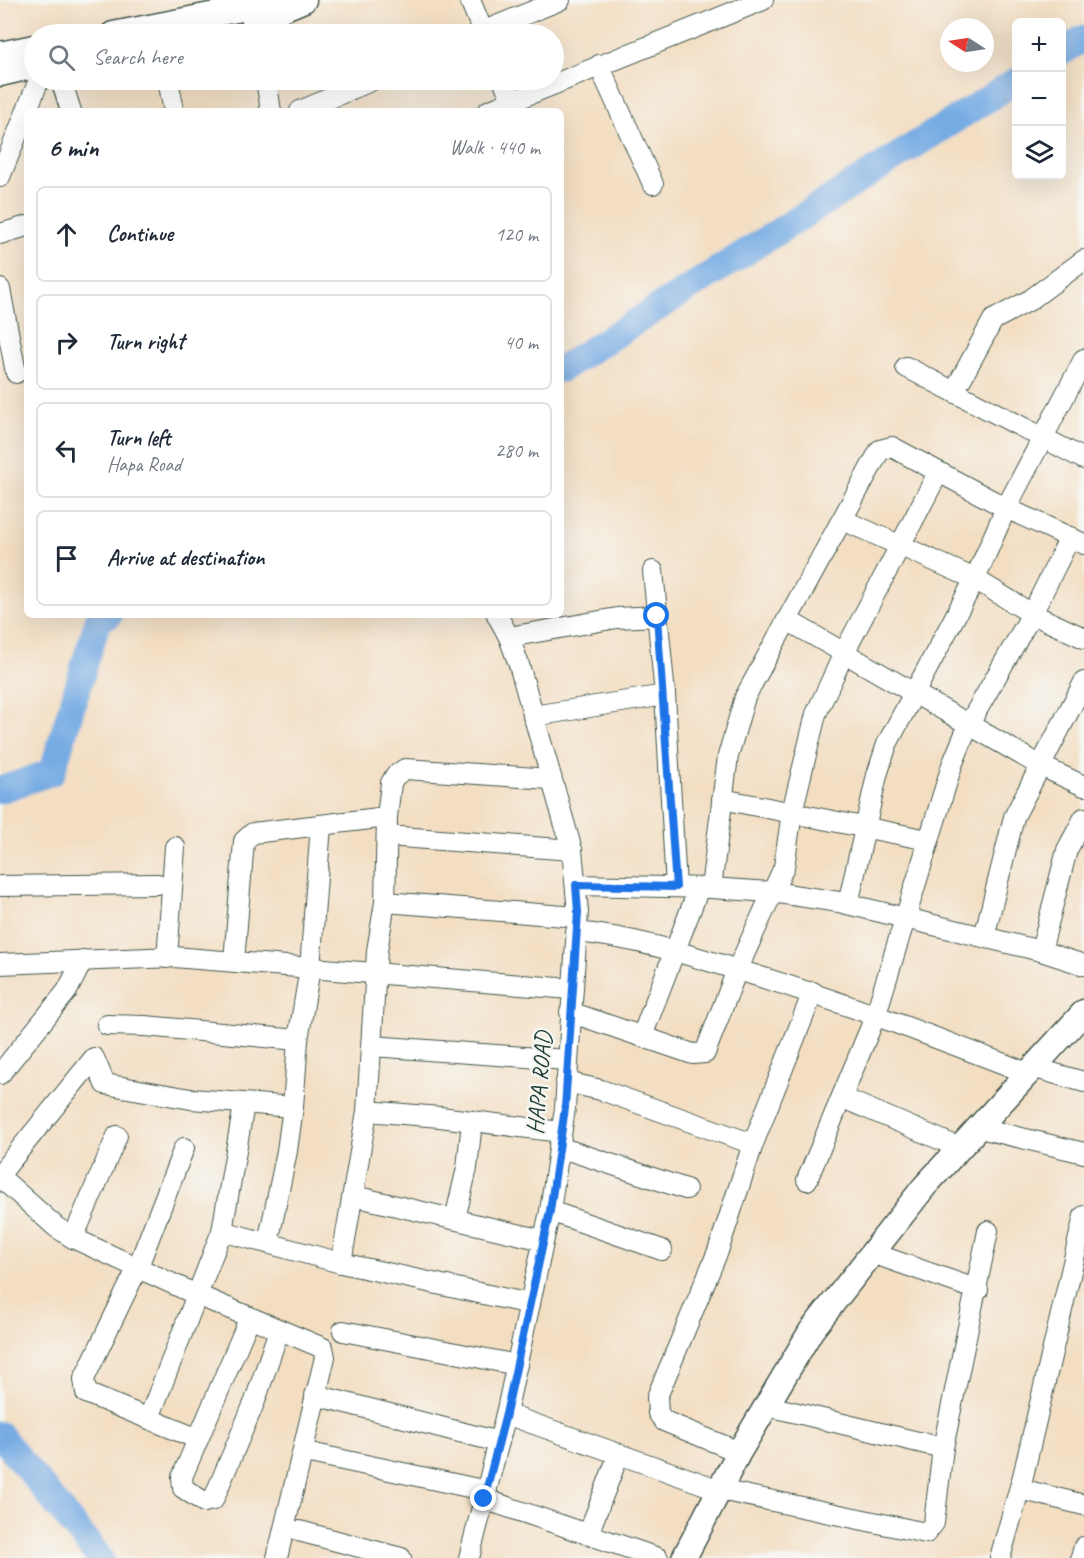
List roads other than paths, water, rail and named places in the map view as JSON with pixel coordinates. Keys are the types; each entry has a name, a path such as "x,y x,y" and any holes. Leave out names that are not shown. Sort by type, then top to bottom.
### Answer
{"main road":[{"path":"227,24 304,0"},
{"path":"180,24 260,12"},
{"path":"0,68 24,53"},
{"path":"0,68 24,67"},
{"path":"684,1558 739,1452 811,1331 924,1187 1084,1012"}],"street":[{"path":"470,0 478,24"},
{"path":"505,24 560,0"},
{"path":"564,82 599,65 763,0"},
{"path":"599,65 653,184"},
{"path":"28,108 35,90"},
{"path":"64,90 70,108"},
{"path":"170,90 173,108"},
{"path":"267,90 270,108"},
{"path":"307,108 349,90"},
{"path":"508,90 515,105 546,90"},
{"path":"0,177 24,117"},
{"path":"0,234 24,227"},
{"path":"954,392 993,320 1030,300 1084,260"},
{"path":"0,289 14,373"},
{"path":"848,904 865,826 887,744 975,579 1006,508 1044,439 1084,358"},
{"path":"906,367 1084,459"},
{"path":"642,1036 705,888 723,799 728,756 745,697 880,450 892,447 1006,508 1077,541 969,724 952,765 928,840 914,896 905,918 876,1015 807,1180"},
{"path":"570,1012 696,1055 705,1053 737,970 784,867 792,812 816,714 844,653 902,547 938,473"},
{"path":"843,520 975,579 1032,614 1084,638"},
{"path":"653,571 664,695 676,887"},
{"path":"509,637 617,618 657,616"},
{"name":"HAPA ROAD","path":"469,1558 506,1414 550,1211 566,1082 577,924 572,850 509,637 499,618"},
{"path":"787,620 1041,766 1084,786"},
{"path":"984,937 1014,817 1084,682"},
{"path":"533,716 664,695"},
{"path":"341,1263 367,1112 376,975 385,902 391,783 395,776 405,769 550,779"},
{"path":"723,799 928,840"},
{"path":"1041,951 1067,850 1084,818"},
{"path":"268,1243 287,1150 293,1107 298,1040 310,968 321,825"},
{"path":"234,961 244,841 253,833 321,825 387,827 572,850"},
{"path":"167,958 176,847"},
{"path":"0,886 158,884"},
{"path":"576,885 772,892 848,904 1041,951 1084,965"},
{"path":"385,902 577,924 601,934 677,951 813,992 1032,1071 1084,1082"},
{"path":"0,964 167,958 234,961 376,975 571,989"},
{"path":"0,1074 67,991 83,960"},
{"path":"739,1452 672,1425 658,1413 656,1405 718,1251 753,1144 813,992"},
{"path":"107,1025 145,1026 298,1040"},
{"path":"372,1046 567,1060"},
{"path":"277,1558 325,1357 323,1348 137,1269 73,1238 56,1227 0,1176 94,1058 105,1084 137,1092 244,1105 293,1107"},
{"path":"566,1082 601,1090 753,1144"},
{"path":"843,1098 960,1148"},
{"path":"149,1418 222,1231 244,1105"},
{"path":"367,1112 472,1122 560,1139 686,1189"},
{"path":"455,1219 466,1168 472,1122"},
{"path":"980,1128 1084,1153"},
{"path":"73,1238 117,1136"},
{"path":"184,1148 137,1269 84,1379 84,1386 86,1393 198,1439"},
{"path":"354,1196 543,1240"},
{"path":"550,1211 662,1251"},
{"path":"1000,1558 1020,1489 1084,1216"},
{"path":"222,1231 341,1263 530,1304"},
{"path":"506,1414 720,1490 926,1533 934,1523 943,1449 978,1290 988,1231"},
{"path":"872,1253 978,1290"},
{"path":"249,1317 182,1477 185,1491 210,1503 255,1401 279,1330"},
{"path":"343,1331 517,1365"},
{"path":"315,1395 499,1442"},
{"path":"768,1406 943,1449"},
{"path":"310,1453 486,1495 658,1558"},
{"path":"588,1534 619,1455"},
{"path":"1020,1489 1084,1505"},
{"path":"298,1531 401,1558"},
{"path":"1081,1558 1084,1547"}],"waterway":[{"path":"1066,49 1084,38"},
{"path":"564,367 1012,84"},
{"path":"0,790 52,772 98,620 102,618"},
{"path":"0,1435 100,1558"}]}
